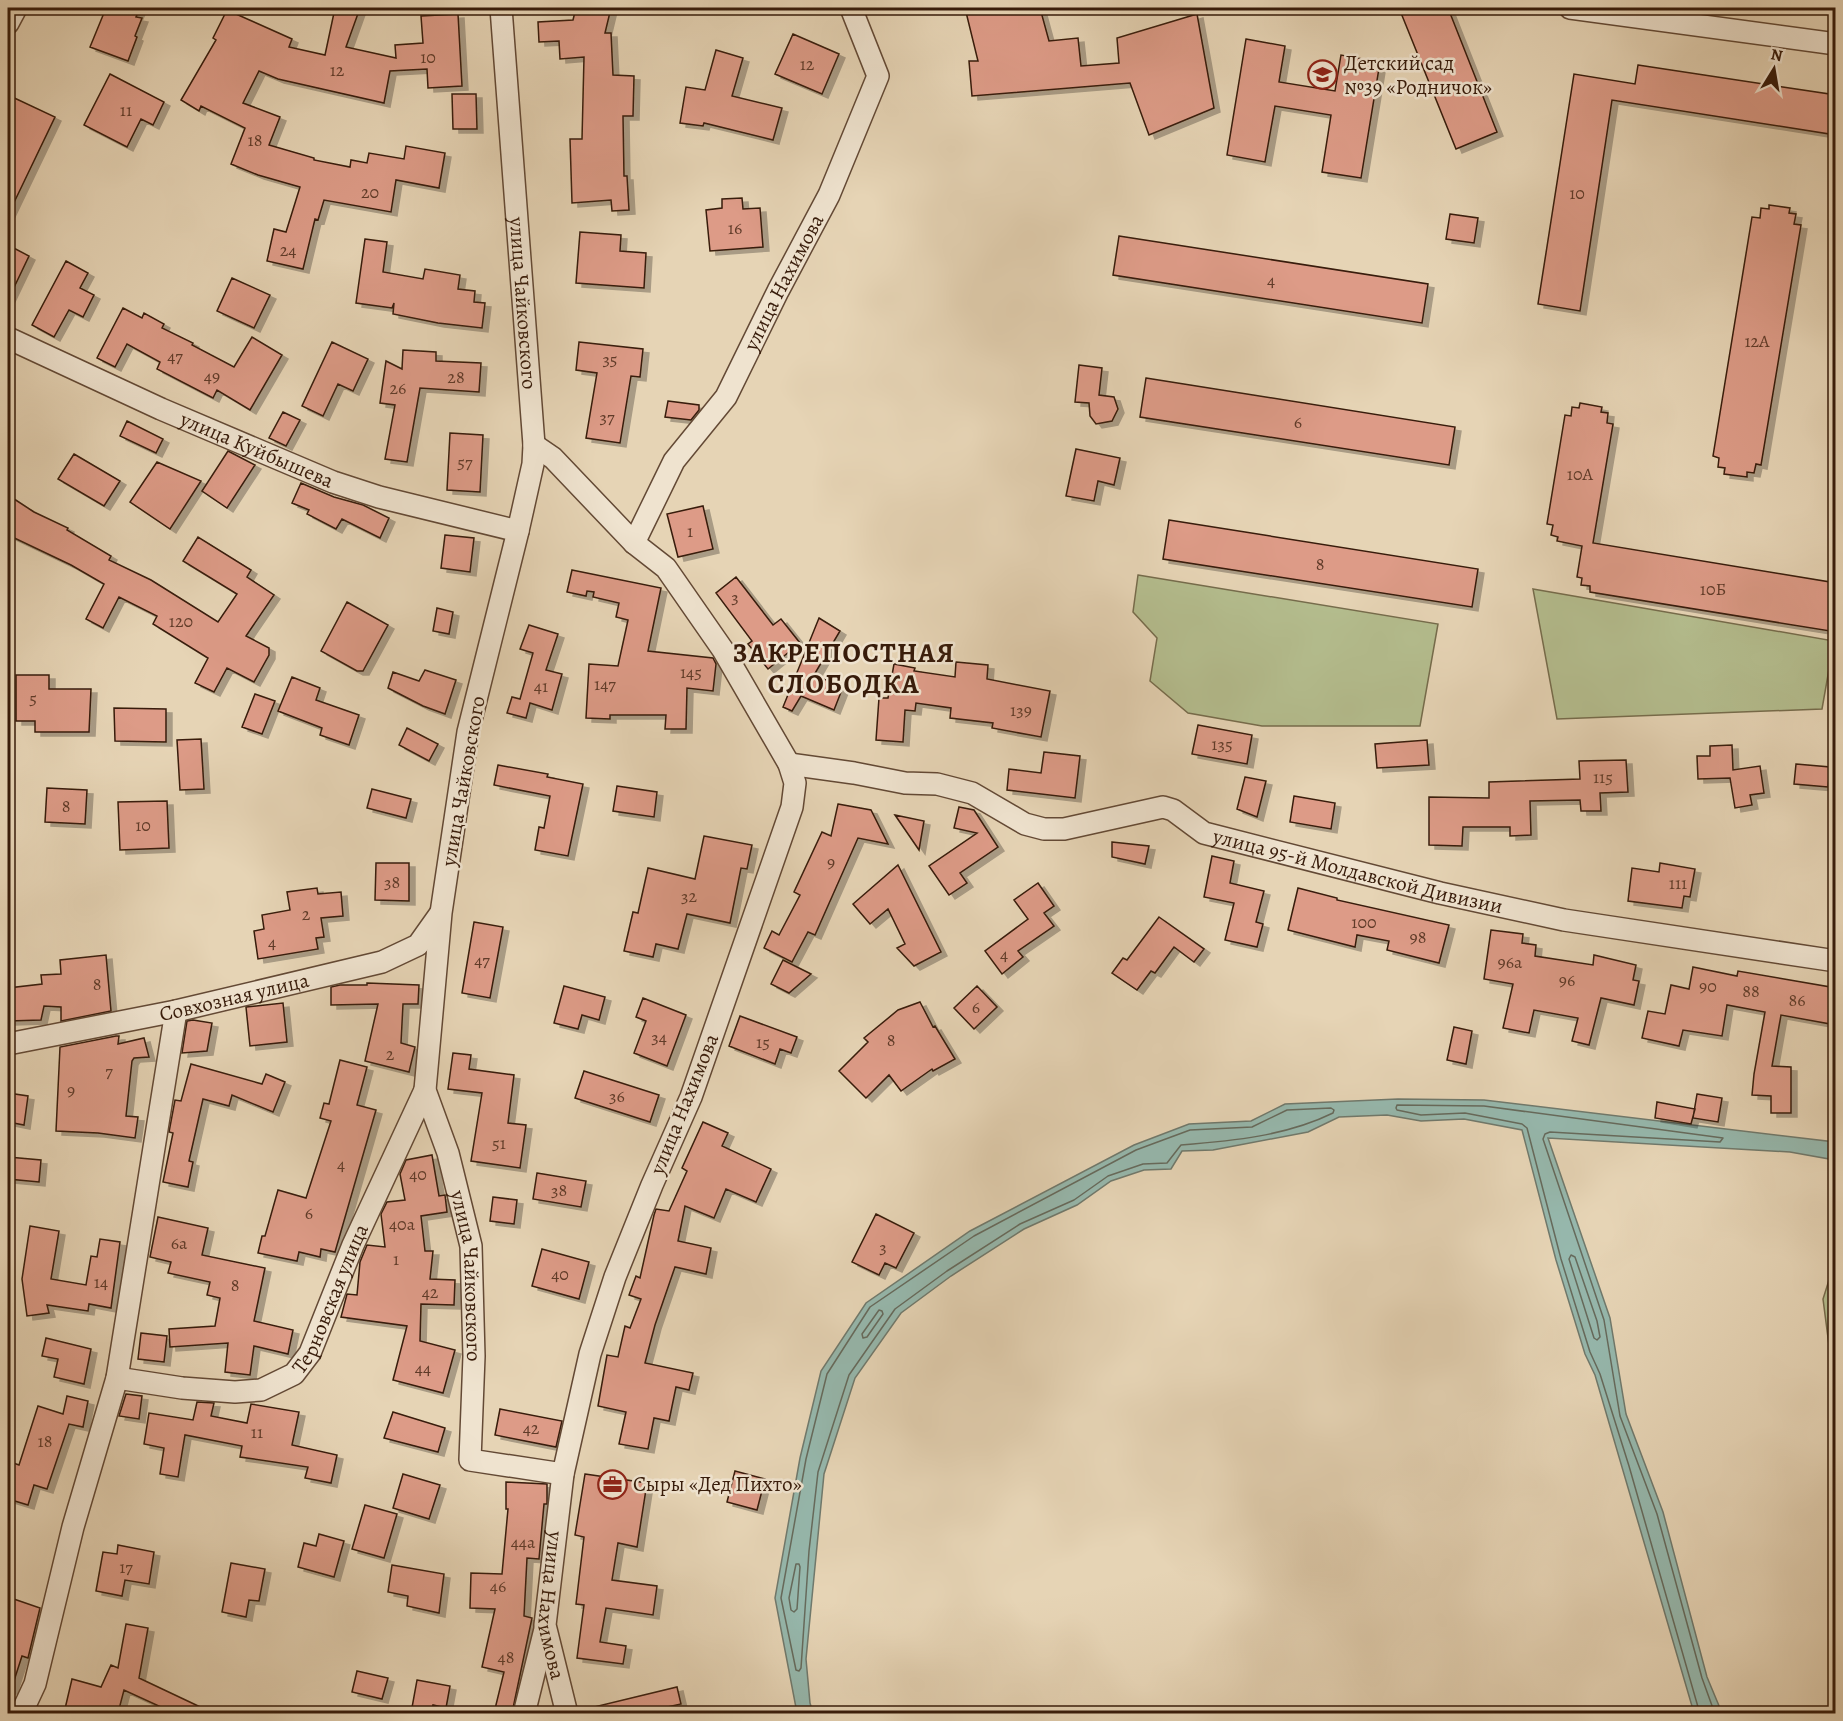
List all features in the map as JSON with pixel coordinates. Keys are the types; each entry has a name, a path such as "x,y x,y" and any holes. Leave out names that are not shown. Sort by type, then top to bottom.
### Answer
{"street":[{"path":"8,23 16,8"},
{"name":"улица Чайковского","path":"501,8 534,444 533,464 468,732 441,913 425,1090 448,1153 471,1246 474,1356 470,1460 563,1474"},
{"name":"улица Нахимова","path":"634,543 674,461 726,397 778,291 829,195 858,128 878,76 851,8"},
{"path":"1570,8 1836,44"},
{"name":"улица Куйбышева","path":"8,338 161,409 333,482 379,497 518,531"},
{"name":"улица Нахимова","path":"534,444 553,458 634,543 666,568 723,650 789,764 795,783 792,807 691,1097 615,1277 590,1354 563,1474 545,1625 567,1713"},
{"name":"улица 95-й Молдавской Дивизии","path":"789,764 905,783 937,784 972,793 1025,824 1044,829 1064,829 1163,807 1173,810 1204,833 1440,893 1564,920 1836,961"},
{"name":"Совхозная улица","path":"8,1044 176,1011 382,962 418,945 441,913"},
{"path":"21,1713 35,1684 73,1527 117,1378 176,1011"},
{"name":"Терновская улица","path":"117,1378 182,1388 236,1392 261,1390 294,1374 310,1353 353,1245 425,1090"},
{"path":"524,1713 545,1625"}],"green space":[{"path":"1138,575 1438,624 1420,726 1262,726 1188,713 1150,681 1157,638 1133,612"},
{"path":"1533,589 1834,641 1822,709 1557,719"},
{"path":"1836,1261 1835,1392 1823,1299"}],"water":[{"path":"1398,1099 1484,1100 1835,1142 1835,1160 1790,1152 1548,1138 1610,1318 1626,1414 1663,1512 1707,1677 1722,1713 1694,1713 1595,1375 1585,1354 1556,1260 1522,1130 1464,1119 1421,1121 1387,1115 1339,1117 1308,1132 1213,1150 1182,1151 1171,1169 1144,1170 1111,1181 1077,1205 1024,1229 951,1276 901,1313 855,1378 824,1474 806,1659 813,1713 797,1713 775,1598 800,1458 821,1371 866,1303 970,1231 1134,1145 1189,1124 1251,1121 1285,1104"}],"building":[{"path":"106,8 140,8 136,17 142,18 128,61 90,47"},
{"path":"335,8 360,8 346,47 396,58 395,45 423,43 421,16 458,14 462,86 428,88 427,69 390,71 384,103 278,79 259,71 243,103 280,117 269,145 314,158 314,160 350,167 351,160 367,163 369,153 404,159 406,146 445,153 439,188 396,180 391,212 324,200 318,220 315,219 303,269 267,261 274,229 286,232 300,187 258,175 231,164 245,128 201,106 199,111 181,100 216,40 213,38 227,10 292,39 289,47 325,55"},
{"path":"576,8 611,8 605,33 611,33 613,75 634,76 633,116 623,116 624,176 627,176 629,210 612,211 611,200 572,203 570,139 582,139 584,57 560,59 559,41 539,42 538,22 573,20"},
{"path":"965,8 1040,8 1049,41 1078,38 1081,66 1119,63 1117,38 1197,14 1214,108 1149,135 1130,83 972,96 969,61 978,61"},
{"path":"1399,8 1448,8 1497,132 1456,149"},
{"path":"793,34 839,54 822,94 775,74"},
{"path":"1246,39 1285,46 1279,82 1335,91 1341,55 1380,62 1361,178 1322,172 1331,115 1275,106 1265,162 1227,155"},
{"path":"716,50 743,58 732,96 782,108 773,140 704,123 703,126 680,123 686,87 705,90"},
{"path":"1638,65 1836,95 1836,135 1612,100 1580,311 1538,304 1574,74 1635,84"},
{"path":"110,74 164,102 153,125 141,119 127,147 84,125"},
{"path":"452,94 476,94 477,129 453,129"},
{"path":"8,95 55,117 8,215"},
{"path":"742,198 743,209 760,208 763,247 710,251 706,210 722,208 722,199"},
{"path":"1769,205 1790,208 1789,213 1796,214 1794,224 1801,225 1761,465 1756,464 1754,473 1747,472 1747,477 1724,474 1725,468 1718,467 1719,458 1713,456 1752,217 1760,218 1761,208 1769,209"},
{"path":"1450,214 1478,218 1474,243 1446,239"},
{"path":"580,232 621,235 620,251 646,253 644,288 576,283"},
{"path":"1119,236 1428,284 1422,323 1113,275"},
{"path":"365,239 387,242 383,272 423,279 425,269 460,275 458,289 475,291 474,302 485,303 482,328 438,323 393,314 394,303 392,308 356,303"},
{"path":"8,245 29,256 8,300"},
{"path":"66,261 88,273 80,288 94,295 83,317 69,310 54,337 32,325"},
{"path":"232,278 270,295 254,328 217,311"},
{"path":"123,308 142,318 144,313 164,324 162,328 234,367 252,337 282,355 250,410 217,390 213,398 157,369 160,362 127,344 115,367 97,358"},
{"path":"332,342 368,359 353,391 338,384 323,416 302,406"},
{"path":"579,342 643,349 640,377 631,376 620,443 586,438 597,373 576,370"},
{"path":"403,350 436,352 436,361 481,363 479,392 420,388 407,462 385,459 395,405 380,403 386,361 402,369"},
{"path":"1079,365 1102,368 1099,395 1114,397 1118,409 1112,421 1096,424 1090,416 1089,403 1075,402"},
{"path":"1146,378 1455,427 1449,465 1140,417"},
{"path":"668,401 699,405 699,410 691,420 665,417"},
{"path":"1580,403 1602,407 1601,412 1608,413 1607,423 1613,424 1593,543 1836,583 1836,625 1831,625 1830,631 1590,592 1590,586 1581,585 1582,578 1577,577 1582,546 1557,541 1558,537 1551,535 1553,525 1547,524 1565,415 1571,416 1572,407 1579,408"},
{"path":"283,412 300,420 286,446 269,438"},
{"path":"127,421 163,439 156,453 120,436"},
{"path":"450,433 483,435 480,492 447,490"},
{"path":"1076,449 1120,458 1114,485 1098,481 1094,501 1066,496"},
{"path":"228,451 255,465 227,508 202,491"},
{"path":"74,454 120,481 104,506 58,479"},
{"path":"157,462 201,481 170,529 130,502"},
{"path":"301,483 334,497 363,505 389,518 380,538 342,519 336,529 307,514 309,510 292,503"},
{"path":"8,495 34,512 68,528 67,530 111,556 109,560 151,580 218,622 237,594 183,561 198,537 251,570 247,577 274,595 246,636 269,648 269,655 254,682 227,668 214,692 195,683 208,658 153,624 157,616 119,597 103,628 86,619 104,584 71,565 8,535"},
{"path":"703,506 713,549 678,557 667,514"},
{"path":"1169,520 1478,569 1472,607 1163,559"},
{"path":"445,535 474,538 470,572 441,568"},
{"path":"572,570 661,588 648,651 713,658 716,664 713,691 687,688 686,729 665,729 666,715 610,715 610,719 586,718 589,664 618,666 628,620 616,617 619,603 593,597 594,592 587,591 586,596 567,592"},
{"path":"736,577 773,625 781,619 800,643 768,669 748,644 752,641 716,593"},
{"path":"347,602 388,625 363,671 357,671 321,651"},
{"path":"437,608 453,612 449,634 433,631"},
{"path":"819,618 840,631 814,675 843,687 834,710 801,696 792,711 783,707"},
{"path":"529,625 558,634 546,670 562,674 552,710 530,703 526,718 507,713 512,697 520,699 533,653 520,649"},
{"path":"956,662 988,665 987,679 1050,691 1041,737 992,728 993,723 950,718 951,708 916,703 915,711 905,710 903,742 876,740 879,698 888,698 894,664 915,668 914,671 955,677"},
{"path":"425,670 456,680 445,714 423,706 388,688 393,672 419,681"},
{"path":"16,675 49,675 49,689 91,689 89,732 35,732 35,721 16,721"},
{"path":"292,677 320,688 316,700 359,715 349,745 320,735 322,728 278,711"},
{"path":"255,694 275,701 262,734 242,727"},
{"path":"114,708 166,709 166,742 115,741"},
{"path":"1198,725 1252,735 1247,764 1192,754"},
{"path":"407,728 438,744 429,761 399,745"},
{"path":"201,739 204,789 180,790 177,740"},
{"path":"1427,740 1429,765 1377,768 1375,744"},
{"path":"1732,745 1733,770 1760,766 1764,793 1750,795 1752,805 1735,808 1730,778 1698,779 1697,756 1710,756 1710,746"},
{"path":"1044,752 1080,756 1075,798 1007,790 1009,769 1041,773"},
{"path":"1626,760 1628,792 1600,793 1601,811 1581,811 1580,800 1530,801 1531,835 1510,836 1510,827 1463,827 1462,846 1429,845 1429,797 1489,798 1489,782 1580,779 1579,761"},
{"path":"1796,764 1830,767 1828,787 1794,784"},
{"path":"498,765 548,774 547,777 583,784 568,856 535,850 539,827 544,828 550,796 494,785"},
{"path":"1245,777 1266,781 1257,817 1237,809"},
{"path":"617,786 657,792 654,817 613,811"},
{"path":"47,788 87,790 85,824 45,822"},
{"path":"372,789 411,799 406,818 367,808"},
{"path":"1294,796 1335,803 1331,829 1290,822"},
{"path":"167,801 169,848 120,850 118,802"},
{"path":"838,804 871,810 888,844 858,838 815,935 808,932 792,962 764,948 772,931 779,935 800,895 794,892 822,832 831,836"},
{"path":"959,807 974,810 998,847 960,873 967,883 949,895 929,866 977,833 954,828"},
{"path":"895,815 924,821 919,850"},
{"path":"704,836 752,845 747,869 741,868 730,923 687,914 678,949 656,944 653,957 624,951 633,912 638,913 648,868 695,879"},
{"path":"1112,842 1149,846 1145,864 1112,857"},
{"path":"1212,856 1234,861 1230,883 1264,891 1256,922 1263,924 1257,947 1225,940 1234,903 1204,897"},
{"path":"376,863 409,863 409,901 375,900"},
{"path":"1660,863 1695,869 1690,897 1684,896 1682,908 1628,901 1632,868 1659,872"},
{"path":"898,865 941,952 914,966 897,948 905,944 888,909 870,924 853,904"},
{"path":"1038,883 1054,906 1044,913 1054,926 1018,951 1023,957 1002,974 985,951 1028,919 1014,900"},
{"path":"317,888 318,894 341,892 343,916 321,918 324,937 316,938 318,949 258,959 254,931 264,929 262,915 290,910 287,892"},
{"path":"1298,888 1337,898 1337,900 1449,925 1439,963 1387,950 1389,941 1357,935 1355,947 1288,930"},
{"path":"1159,917 1204,949 1194,962 1174,947 1155,973 1151,971 1137,990 1112,973 1123,958 1127,960"},
{"path":"474,922 503,927 490,998 462,993"},
{"path":"1491,930 1523,934 1522,943 1536,945 1535,956 1593,965 1594,955 1636,965 1633,980 1639,981 1634,1005 1601,998 1589,1045 1572,1041 1578,1018 1534,1010 1529,1033 1503,1028 1513,984 1484,979"},
{"path":"106,955 111,1011 61,1021 61,1007 44,1006 41,1020 8,1021 8,988 42,984 41,975 61,974 60,960"},
{"path":"783,960 811,974 789,993 771,984"},
{"path":"1693,967 1737,976 1738,971 1836,988 1836,1025 1781,1015 1772,1066 1791,1067 1791,1113 1771,1113 1771,1096 1752,1095 1765,1012 1727,1005 1722,1036 1683,1030 1679,1046 1642,1038 1648,1011 1665,1014 1671,985 1689,989"},
{"path":"367,983 419,985 418,1004 403,1004 401,1043 415,1047 409,1072 365,1061 378,1004 331,1005 331,987 367,985"},
{"path":"564,986 605,997 599,1020 582,1015 578,1029 554,1023"},
{"path":"977,986 997,1007 974,1029 954,1008"},
{"path":"643,998 686,1015 667,1066 634,1053 646,1021 636,1017"},
{"path":"920,1002 933,1027 935,1026 955,1059 933,1071 932,1069 901,1091 889,1075 866,1098 839,1071 868,1042 864,1038 898,1010"},
{"path":"283,1003 287,1042 250,1046 246,1007"},
{"path":"740,1016 797,1037 791,1053 780,1049 775,1064 729,1046"},
{"path":"187,1021 212,1023 207,1051 182,1053"},
{"path":"1454,1027 1472,1031 1466,1064 1447,1060"},
{"path":"119,1036 118,1044 144,1038 149,1057 134,1058 132,1061 126,1116 138,1117 135,1138 56,1131 60,1047"},
{"path":"453,1053 471,1055 469,1069 514,1075 508,1123 526,1125 520,1168 471,1161 482,1093 448,1089"},
{"path":"340,1060 367,1067 357,1105 376,1110 335,1252 321,1249 320,1257 299,1252 297,1261 258,1253 278,1190 306,1198 331,1121 320,1118 324,1103 329,1104"},
{"path":"191,1064 262,1084 266,1074 285,1082 273,1112 232,1095 229,1106 203,1099 189,1161 193,1162 188,1187 163,1182 173,1133 169,1132 175,1100 181,1101"},
{"path":"584,1071 659,1095 650,1122 575,1098"},
{"path":"8,1093 28,1096 24,1125 8,1122"},
{"path":"1697,1094 1722,1098 1718,1122 1693,1118"},
{"path":"1657,1102 1695,1109 1691,1124 1655,1118"},
{"path":"703,1122 728,1133 722,1146 771,1169 756,1202 726,1189 714,1218 685,1206 678,1241 711,1248 706,1274 675,1267 645,1363 693,1373 689,1390 676,1387 669,1421 654,1418 648,1449 619,1444 626,1412 598,1406 607,1355 618,1357 625,1326 630,1328 641,1299 629,1295 636,1276 640,1278 656,1209 669,1211 687,1171 682,1168"},
{"path":"432,1155 439,1196 445,1195 447,1212 421,1216 425,1251 433,1251 430,1279 455,1280 454,1305 421,1304 420,1341 455,1350 443,1393 393,1380 407,1326 341,1317 347,1294 357,1295 360,1262 367,1245 385,1247 381,1214 387,1202 405,1200 400,1174 406,1160"},
{"path":"8,1157 41,1160 39,1182 8,1179"},
{"path":"537,1173 586,1181 581,1207 533,1199"},
{"path":"493,1197 517,1200 514,1224 490,1221"},
{"path":"876,1214 914,1233 896,1268 885,1263 879,1275 852,1262"},
{"path":"158,1217 208,1228 202,1255 265,1268 254,1321 293,1330 288,1354 254,1346 250,1375 225,1372 228,1343 170,1347 169,1329 215,1326 220,1298 207,1295 210,1282 168,1273 171,1262 150,1257"},
{"path":"30,1226 59,1231 51,1279 86,1285 91,1256 97,1257 100,1239 120,1242 111,1308 89,1304 88,1311 47,1305 49,1313 27,1316 22,1279"},
{"path":"542,1249 589,1262 579,1299 532,1286"},
{"path":"141,1333 167,1336 164,1362 138,1359"},
{"path":"46,1338 91,1349 84,1384 54,1377 58,1359 42,1356"},
{"path":"126,1394 142,1396 139,1419 119,1416"},
{"path":"67,1396 88,1401 83,1427 69,1424 47,1489 34,1485 28,1505 8,1499 8,1461 19,1465 38,1406 63,1414"},
{"path":"197,1402 214,1403 211,1416 247,1423 251,1404 299,1412 292,1445 337,1455 331,1483 305,1478 308,1467 240,1457 242,1446 185,1435 178,1477 160,1474 164,1448 144,1444 149,1413 193,1420"},
{"path":"500,1409 562,1421 556,1447 495,1435"},
{"path":"393,1412 445,1428 438,1452 384,1438"},
{"path":"735,1471 765,1479 757,1510 727,1502"},
{"path":"403,1474 440,1485 429,1519 393,1508"},
{"path":"585,1474 647,1483 637,1547 618,1543 612,1580 657,1586 653,1615 606,1608 600,1642 626,1646 623,1664 577,1658 584,1605 576,1604 584,1537 575,1535"},
{"path":"506,1482 547,1484 547,1504 544,1504 539,1559 527,1558 524,1616 532,1618 512,1713 494,1713 504,1672 482,1667 495,1609 470,1608 471,1573 502,1574 508,1509 506,1509"},
{"path":"365,1505 397,1514 384,1558 352,1549"},
{"path":"319,1534 344,1541 334,1577 298,1567 304,1543 316,1546"},
{"path":"118,1545 154,1552 149,1584 125,1580 122,1596 96,1591 103,1552 117,1554"},
{"path":"231,1563 265,1569 259,1601 249,1600 246,1617 222,1612"},
{"path":"392,1565 444,1574 439,1613 407,1606 408,1596 388,1592"},
{"path":"8,1597 40,1608 28,1658 22,1656 11,1690 8,1690"},
{"path":"126,1624 148,1628 139,1678 213,1713 174,1713 124,1690 118,1713 64,1713 72,1679 101,1687 111,1665 118,1668"},
{"path":"357,1671 388,1678 382,1699 352,1692"},
{"path":"417,1680 450,1686 446,1708 433,1705 431,1713 411,1713"},
{"path":"677,1687 681,1704 649,1711 649,1713 595,1713 594,1707"}],"place":[{"name":"Детский сад №39 «Родничок»","path":"1323,75"},
{"name":"Сыры «Дед Пихто»","path":"612,1484"}],"district":[{"name":"ЗАКРЕПОСТНАЯ СЛОБОДКА","path":"844,668"}]}
